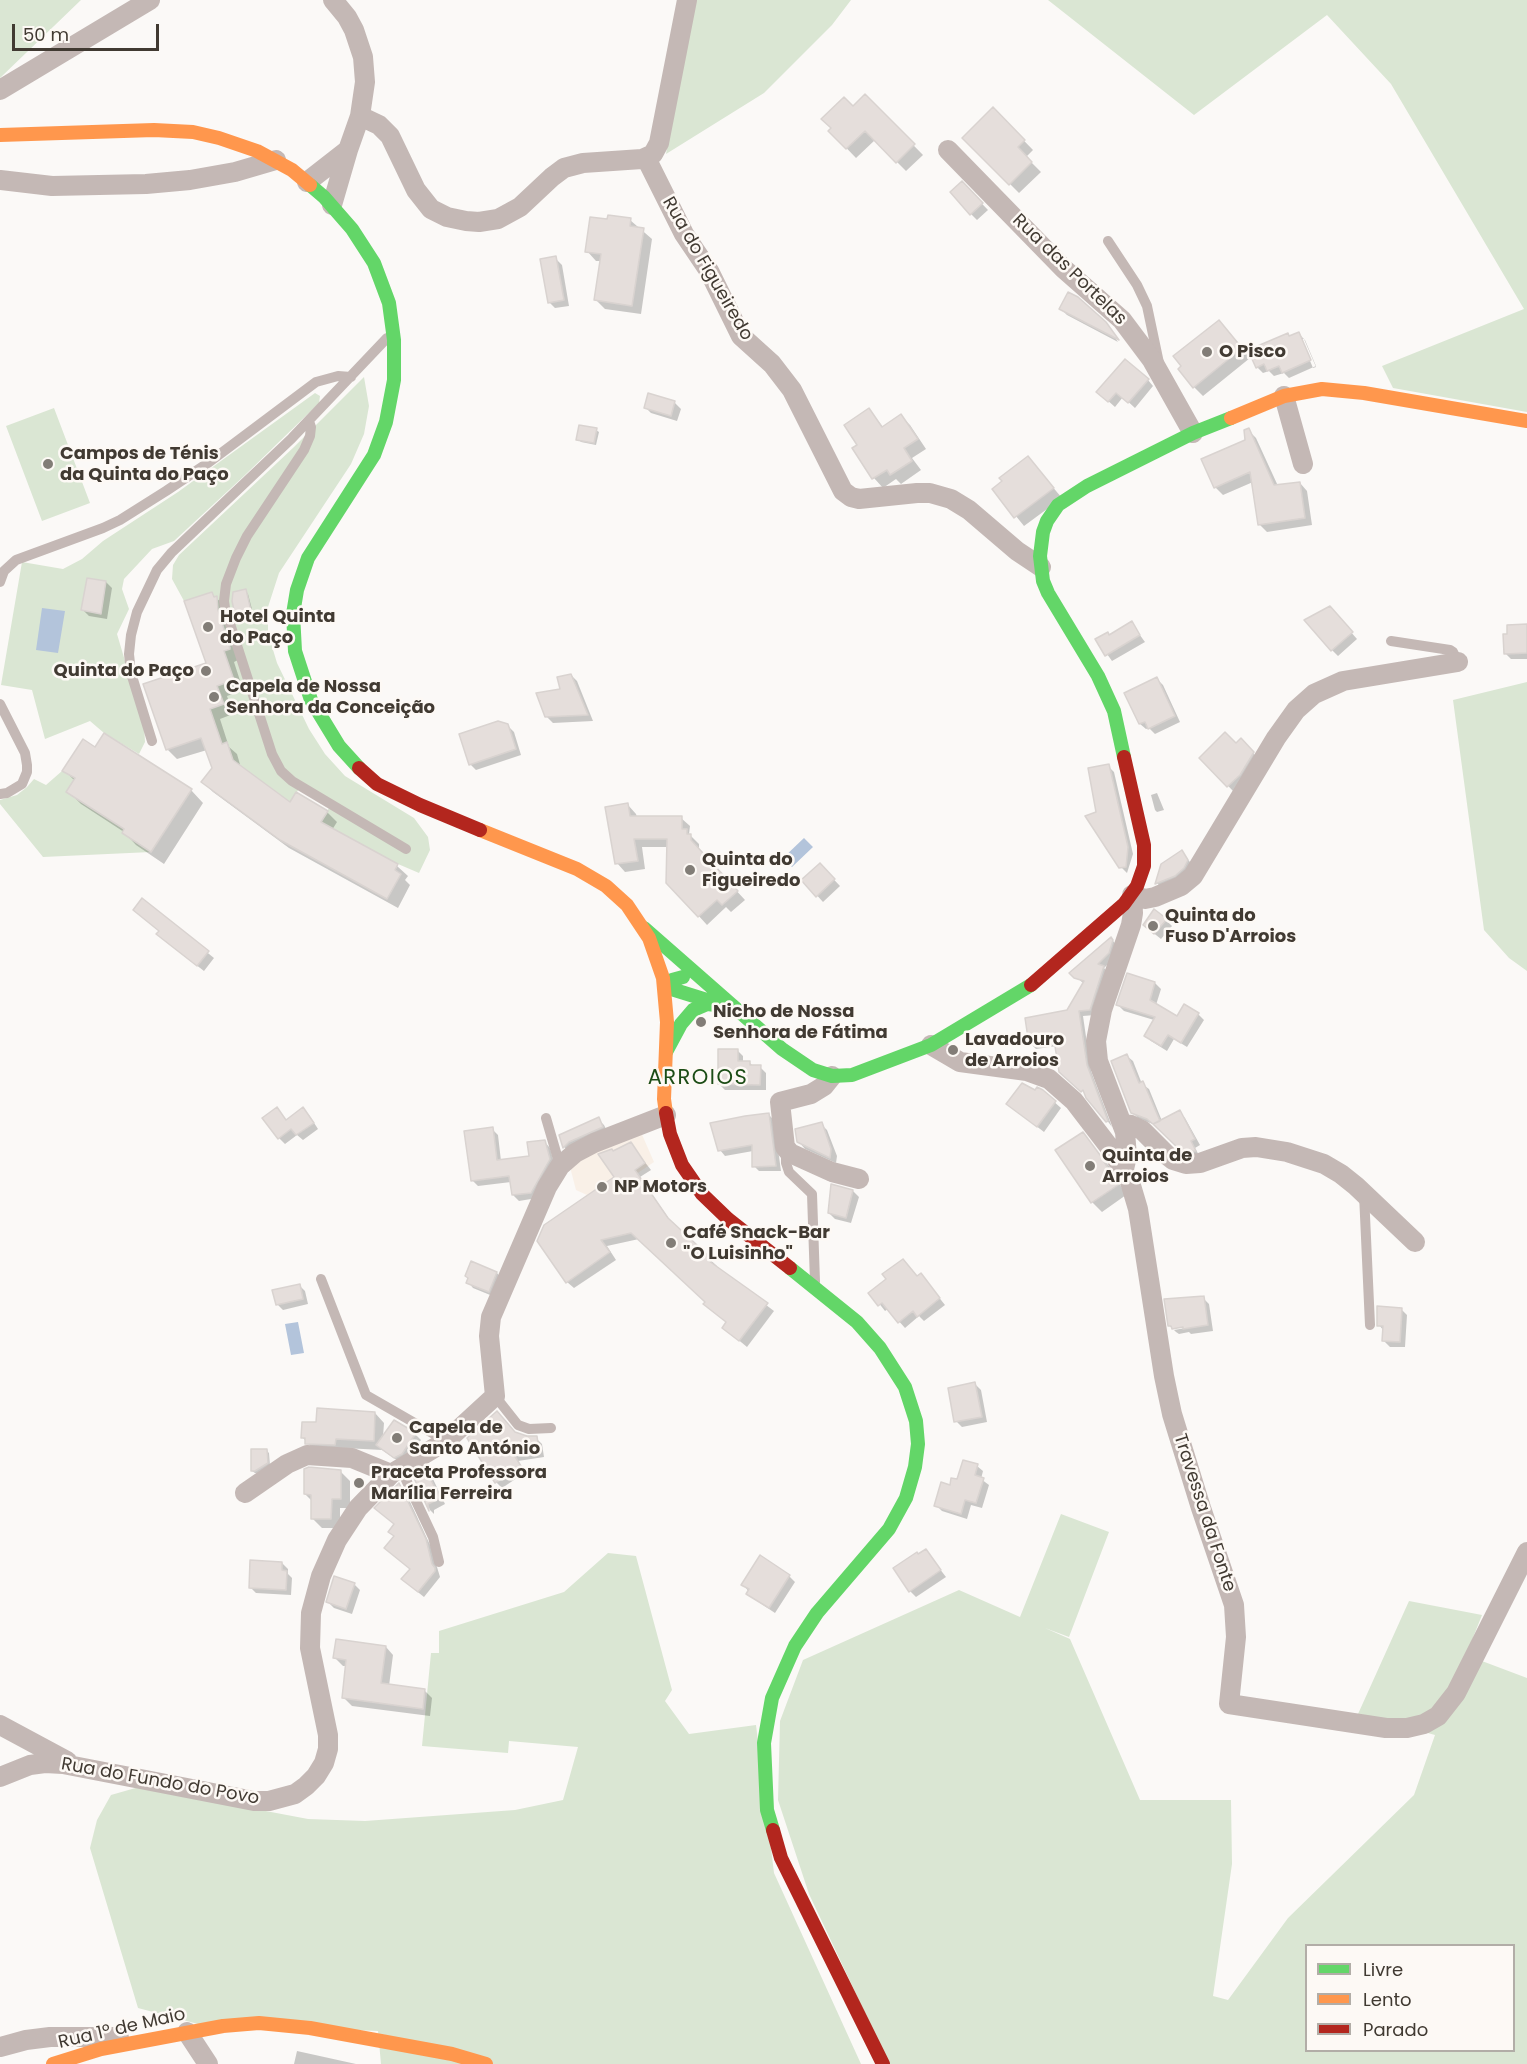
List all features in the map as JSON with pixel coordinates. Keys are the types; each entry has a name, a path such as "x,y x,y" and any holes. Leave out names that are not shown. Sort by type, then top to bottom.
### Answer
{"main road":[{"path":"0,135 181,131 206,135 233,142 276,160 307,182 332,205 352,229 374,263 386,292 394,331 394,380 386,422 378,444 361,477 308,558 297,590 294,614 295,651 307,691 316,710 339,746 369,778 395,794 420,805 578,869 606,886 620,897 644,928 782,1049 803,1065 832,1076 852,1075 931,1045 1026,989 1114,913 1132,895 1142,876 1144,845 1114,711 1098,676 1048,593 1041,567 1043,532 1052,512 1058,505 1087,486 1193,434 1284,396 1322,389 1364,393 1527,421"},
{"path":"644,928 658,959 665,987 667,1022 664,1099 673,1144 682,1165 702,1194 728,1220 815,1287 865,1330 900,1376 916,1421 917,1456 910,1487 889,1529 817,1613 795,1646 772,1698 764,1743 766,1793 771,1826 788,1874 883,2064"},
{"path":"665,987 672,980 681,977 711,986"},
{"path":"665,987 701,997 746,1016"},
{"path":"666,1052 681,1024 693,1010 707,1004 728,1007"},
{"name":"Rua 1º de Maio","path":"53,2064 89,2052 193,2031 247,2024 284,2024 452,2054 486,2064"}],"street":[{"path":"0,90 150,0"},
{"path":"332,205 360,116 365,82 363,57 354,30 333,0"},
{"path":"360,116 379,125 390,136 416,190 427,206 441,214 466,221 492,220 509,214 525,203 555,174 570,166 646,158 656,151 687,0"},
{"path":"307,182 348,150"},
{"name":"Rua das Portelas","path":"948,150 1064,269 1117,314 1161,375 1193,434"},
{"name":"Rua do Figueiredo","path":"646,158 684,234 709,271 741,336 772,364 792,390 843,491 859,499 930,493 951,499 969,510 1017,551 1041,567"},
{"path":"0,180 52,186 147,184 224,174 276,160"},
{"path":"1284,396 1303,464"},
{"path":"1124,1169 1127,1147 1122,1124 1098,1061 1096,1041 1102,1010 1131,925 1132,895 1145,898 1155,897 1181,886 1193,876 1281,730 1296,710 1314,694 1343,681 1458,662"},
{"name":"Travessa da Fonte","path":"931,1045 960,1062 1027,1071 1049,1079 1074,1101 1124,1169 1130,1182 1138,1209 1170,1404 1201,1508 1234,1605 1236,1637 1229,1704 1386,1728 1407,1728 1424,1724 1438,1716 1456,1693 1527,1552"},
{"path":"832,1076 824,1086 811,1094 780,1101 786,1149 832,1172 859,1179"},
{"path":"495,1396 489,1336 491,1317 547,1187 560,1166 575,1153 594,1143 666,1115"},
{"path":"1122,1124 1142,1130 1168,1156 1180,1163 1200,1163 1242,1148 1265,1148 1299,1155 1324,1164 1348,1180 1415,1242"},
{"name":"Rua do Fundo do Povo","path":"0,1777 30,1765 45,1763 81,1767 254,1801 282,1799 306,1786 324,1763 328,1749 328,1735 310,1648 311,1613 328,1558 347,1525 372,1492 396,1471 446,1441 495,1396"},
{"path":"245,1493 286,1464 307,1455 352,1458 396,1471"},
{"path":"0,1725 81,1767"},
{"path":"193,2031 208,2064"},
{"path":"0,2047 50,2037 159,2038"}],"lane":[{"path":"1108,241 1137,285 1147,306 1161,375"},
{"path":"152,741 131,673 129,654 133,624 151,580 164,561 309,421 394,331"},
{"path":"0,582 4,571 16,560 104,528 157,497 208,463 316,382 338,376 351,377"},
{"path":"309,421 310,436 304,450 247,536 236,558 226,585 225,608 272,754 281,771 292,781 406,849"},
{"path":"1391,641 1446,648 1453,652 1458,662"},
{"path":"0,704 25,753 27,772 22,784 8,793 0,794"},
{"path":"546,1118 560,1166"},
{"path":"786,1149 788,1170 812,1194 815,1287"},
{"path":"1364,1194 1370,1325"},
{"path":"321,1279 366,1395 446,1441"},
{"path":"495,1396 518,1425 529,1428 551,1428"},
{"path":"396,1471 433,1538 439,1562"}],"shaded area":[{"path":"640,1130 654,1162 598,1200 576,1190 570,1167 580,1157"}],"green space":[{"path":"0,0 81,0 0,78"},
{"path":"696,0 851,0 832,25 764,93 666,154"},
{"path":"1048,0 1527,0 1527,412 1393,388 1382,366 1524,309 1391,84 1327,15 1194,115"},
{"path":"364,377 369,406 364,434 351,464 279,573 268,607 268,633 277,663 309,729 325,754 345,776 414,818 428,837 430,850 419,873 321,822 329,808 299,789 290,802 233,760 226,743 222,744 210,709 224,704 217,686 234,680 224,651 231,648 212,592 184,601 172,579 173,565 179,555 294,447"},
{"path":"315,393 320,396 319,403 174,541 152,549 124,579 122,589 129,609 117,634 144,725 145,742 139,754 104,733 90,721 45,739 32,690 1,685 22,562 63,569 82,559 103,541 178,492"},
{"name":"Campos de Ténis da Quinta do Paço","path":"54,408 90,503 42,521 6,426"},
{"path":"1527,682 1527,971 1509,958 1484,930 1453,700"},
{"path":"62,771 75,778 66,792 124,829 122,833 151,852 43,857 0,804 0,800 17,795 34,779 46,785"},
{"path":"1061,1514 1109,1532 1069,1637 1045,1628 1070,1639 1140,1800 1231,1800 1232,1864 1213,1996 1228,2000 1288,1918 1414,1795 1435,1735 1358,1714 1409,1601 1482,1615 1466,1655 1527,1678 1527,2064 889,2064 809,1894 778,1800 780,1721 803,1660 959,1590 1020,1617"},
{"path":"608,1553 636,1556 672,1690 665,1701 689,1734 756,1725 774,1873 861,2064 381,2064 378,2031 198,2024 138,2008 90,1848 97,1820 111,1795 139,1787 308,1819 365,1821 515,1810 563,1800 578,1747 509,1741 508,1753 422,1746 431,1653 439,1653 439,1631 564,1592"}],"water":[{"path":"42,608 65,611 58,653 36,650"},
{"path":"804,838 813,847 792,867 783,858"},
{"path":"298,1322 304,1353 291,1355 285,1324"}],"building":[{"path":"865,94 915,144 896,163 865,131 846,149 828,131 831,128 821,119 844,97 853,106"},
{"path":"993,107 1025,140 1018,147 1032,162 1009,185 962,138"},
{"path":"962,181 983,203 970,215 950,192"},
{"path":"608,215 631,218 630,226 644,228 632,306 594,300 601,254 585,252 590,217 607,219"},
{"path":"556,256 564,300 548,303 540,259"},
{"path":"1068,292 1078,297 1106,322 1119,340 1059,309"},
{"path":"1219,320 1242,348 1193,388 1178,369 1181,366 1173,356"},
{"path":"1299,332 1311,360 1282,373 1279,366 1267,371 1264,364 1256,368 1248,350 1288,333 1289,336"},
{"path":"1125,359 1149,379 1128,403 1116,393 1108,402 1096,392"},
{"path":"648,393 675,401 671,416 644,408"},
{"path":"869,408 882,427 901,414 918,439 904,448 912,461 890,475 887,470 872,479 852,448 857,445 844,425"},
{"path":"579,425 597,428 594,443 576,440"},
{"path":"1249,428 1274,485 1300,482 1305,518 1258,525 1250,472 1214,488 1201,459 1245,440 1244,430"},
{"path":"1028,456 1054,488 1014,518 992,489 1002,481 999,478"},
{"path":"87,578 106,581 101,614 81,610"},
{"path":"246,589 251,611 235,615 233,592"},
{"path":"212,592 214,597 217,596 218,610 230,649 224,651 234,680 217,686 224,704 210,709 222,744 227,742 233,760 290,802 296,792 328,811 321,822 398,864 395,870 401,874 387,899 280,840 201,782 212,768 201,738 166,750 143,684 206,663 184,601"},
{"path":"1330,606 1353,632 1331,651 1304,620"},
{"path":"1132,621 1140,635 1105,656 1095,639 1108,632 1109,635"},
{"path":"1527,624 1527,653 1504,654 1503,634 1507,634 1507,625"},
{"path":"571,674 588,715 545,717 536,693 560,689 557,677"},
{"path":"1157,677 1175,716 1148,729 1145,722 1139,724 1124,693"},
{"path":"498,721 508,724 516,749 469,765 459,734"},
{"path":"1225,732 1236,743 1241,738 1254,752 1240,775 1227,787 1199,758"},
{"path":"104,733 192,789 151,852 122,833 124,829 66,792 75,778 62,771 83,739 95,747"},
{"path":"1109,764 1128,847 1126,867 1119,868 1085,816 1096,812 1088,768"},
{"name":"Quinta do Figueiredo","path":"628,803 630,816 682,816 682,829 687,829 687,834 691,834 691,840 738,891 722,905 717,900 698,917 666,883 667,839 634,839 638,861 615,864 605,807"},
{"path":"1182,850 1188,860 1184,868 1175,876 1155,884 1161,864"},
{"path":"820,863 835,879 816,897 801,880"},
{"path":"142,898 209,951 197,966 156,934 159,931 133,910"},
{"name":"Quinta do Fuso D'Arroios","path":"1154,909 1167,919 1154,934 1143,925"},
{"path":"1111,937 1113,940 1109,953 1098,964 1104,966 1090,1010 1079,1011 1087,1065 1108,1121 1106,1122 1086,1098 1083,1090 1081,1092 1059,1072 1054,1040 1029,1045 1025,1018 1067,1010 1084,981 1074,978 1069,973"},
{"path":"1127,973 1155,982 1150,1000 1177,1016 1184,1004 1199,1013 1181,1043 1168,1035 1161,1046 1144,1036 1155,1017 1116,1005"},
{"path":"718,1049 738,1049 738,1061 750,1061 750,1065 761,1065 760,1085 718,1084"},
{"path":"1127,1054 1139,1083 1143,1081 1160,1121 1153,1124 1131,1113 1111,1061"},
{"path":"1022,1083 1035,1090 1037,1087 1043,1090 1056,1101 1037,1127 1006,1104"},
{"path":"277,1107 286,1120 303,1107 314,1123 296,1135 291,1129 278,1139 262,1118"},
{"path":"1180,1110 1195,1139 1191,1141 1196,1151 1187,1152 1179,1149 1153,1124"},
{"path":"769,1113 776,1166 752,1167 752,1145 718,1151 710,1123"},
{"path":"599,1117 603,1127 569,1142 563,1148 559,1135"},
{"path":"822,1122 831,1149 830,1158 797,1142 795,1129"},
{"path":"493,1127 497,1160 529,1156 527,1142 545,1140 550,1159 531,1193 512,1195 509,1176 471,1181 464,1131"},
{"name":"Quinta de Arroios","path":"1083,1132 1118,1185 1091,1203 1055,1150"},
{"path":"631,1142 645,1163 635,1170 668,1218 711,1258 709,1261 768,1303 739,1341 722,1328 726,1322 703,1304 705,1302 631,1233 601,1240 610,1252 566,1283 537,1241 544,1225 614,1177 598,1154 612,1149 613,1151"},
{"path":"831,1184 853,1190 846,1218 828,1213"},
{"path":"903,1259 917,1276 921,1273 940,1298 917,1317 913,1311 898,1323 882,1303 878,1306 868,1293 886,1279 882,1274"},
{"path":"471,1261 497,1272 489,1292 466,1283 468,1278 465,1276"},
{"path":"300,1284 303,1299 276,1305 272,1290"},
{"path":"1204,1296 1208,1325 1183,1329 1183,1327 1172,1329 1168,1326 1164,1299"},
{"path":"1377,1306 1402,1308 1400,1342 1382,1341 1383,1326 1377,1326"},
{"path":"975,1382 982,1417 954,1422 948,1388"},
{"path":"317,1408 375,1412 374,1441 336,1439 335,1445 305,1444 305,1438 301,1438 302,1422 316,1422"},
{"path":"497,1411 515,1432 537,1436 539,1451 514,1455 521,1466 495,1483 467,1438"},
{"name":"Capela de Santo António","path":"394,1420 416,1433 402,1454 394,1458 376,1445"},
{"path":"251,1449 267,1449 268,1463 255,1471 251,1471"},
{"path":"963,1460 978,1464 975,1475 984,1478 976,1503 965,1500 961,1514 934,1506 941,1482 950,1485 951,1478 957,1479"},
{"path":"309,1467 341,1470 341,1499 332,1499 331,1519 311,1519 311,1495 304,1494 304,1469"},
{"path":"426,1470 440,1498 428,1504 429,1511 413,1476"},
{"path":"399,1483 426,1539 435,1568 418,1592 401,1579 410,1569 384,1548 394,1536 388,1532 394,1524 374,1508"},
{"path":"926,1549 941,1570 909,1592 893,1568 917,1552 918,1554"},
{"path":"760,1555 790,1575 769,1608 746,1594 749,1589 741,1585"},
{"path":"250,1560 282,1562 282,1570 287,1571 286,1590 249,1588"},
{"path":"334,1576 355,1583 346,1609 326,1602"},
{"path":"336,1639 386,1646 381,1683 425,1689 423,1709 342,1698 346,1660 333,1658"}],"traffic: fast":[{"path":"310,185 324,197 352,229 374,263 389,303 394,340 394,380 386,422 374,455 308,558 297,590 293,614 295,651 311,700 339,746 359,768"},
{"path":"1124,757 1114,711 1098,676 1043,581 1040,556 1043,532 1047,521 1058,505 1087,486 1193,433 1231,418"},
{"path":"644,928 782,1049 813,1070 832,1076 852,1075 931,1045 1031,985"},
{"path":"683,977 672,980 665,987 726,1006"},
{"path":"666,1052 681,1024 693,1010 707,1004 725,1006"},
{"path":"773,1830 767,1810 764,1743 772,1698 795,1646 817,1613 889,1529 906,1498 915,1467 918,1444 916,1421 905,1387 880,1348 857,1322 790,1268"}],"traffic: slow":[{"path":"0,135 154,130 193,132 257,151 292,170 310,185"},
{"path":"1231,418 1284,396 1322,389 1364,393 1527,421"},
{"path":"480,830 577,869 606,886 627,905 649,938 663,978 667,1022 664,1099 666,1113"},
{"path":"53,2064 101,2049 223,2026 259,2023 310,2028 452,2054 486,2064"}],"traffic: jam":[{"path":"1031,985 1124,904 1137,886 1144,866 1144,845 1124,757"},
{"path":"359,768 377,784 480,830"},
{"path":"666,1113 670,1134 682,1165 702,1194 728,1219 790,1268"},
{"path":"773,1830 781,1858 883,2064"}],"place":[{"name":"O Pisco","path":"1207,352"},
{"name":"Campos de Ténis da Quinta do Paço","path":"48,464"},
{"name":"Hotel Quinta do Paço","path":"208,627"},
{"name":"Quinta do Paço","path":"206,671"},
{"name":"Capela de Nossa Senhora da Conceição","path":"214,697"},
{"name":"Quinta do Figueiredo","path":"690,870"},
{"name":"Quinta do Fuso D'Arroios","path":"1153,926"},
{"name":"Nicho de Nossa Senhora de Fátima","path":"701,1022"},
{"name":"Lavadouro de Arroios","path":"953,1050"},
{"name":"Quinta de Arroios","path":"1090,1166"},
{"name":"NP Motors","path":"602,1187"},
{"name":"Café Snack-Bar \"O Luisinho\"","path":"671,1243"},
{"name":"Capela de Santo António","path":"397,1438"},
{"name":"Praceta Professora Marília Ferreira","path":"359,1483"}],"district":[{"name":"ARROIOS","path":"698,1079"}]}
